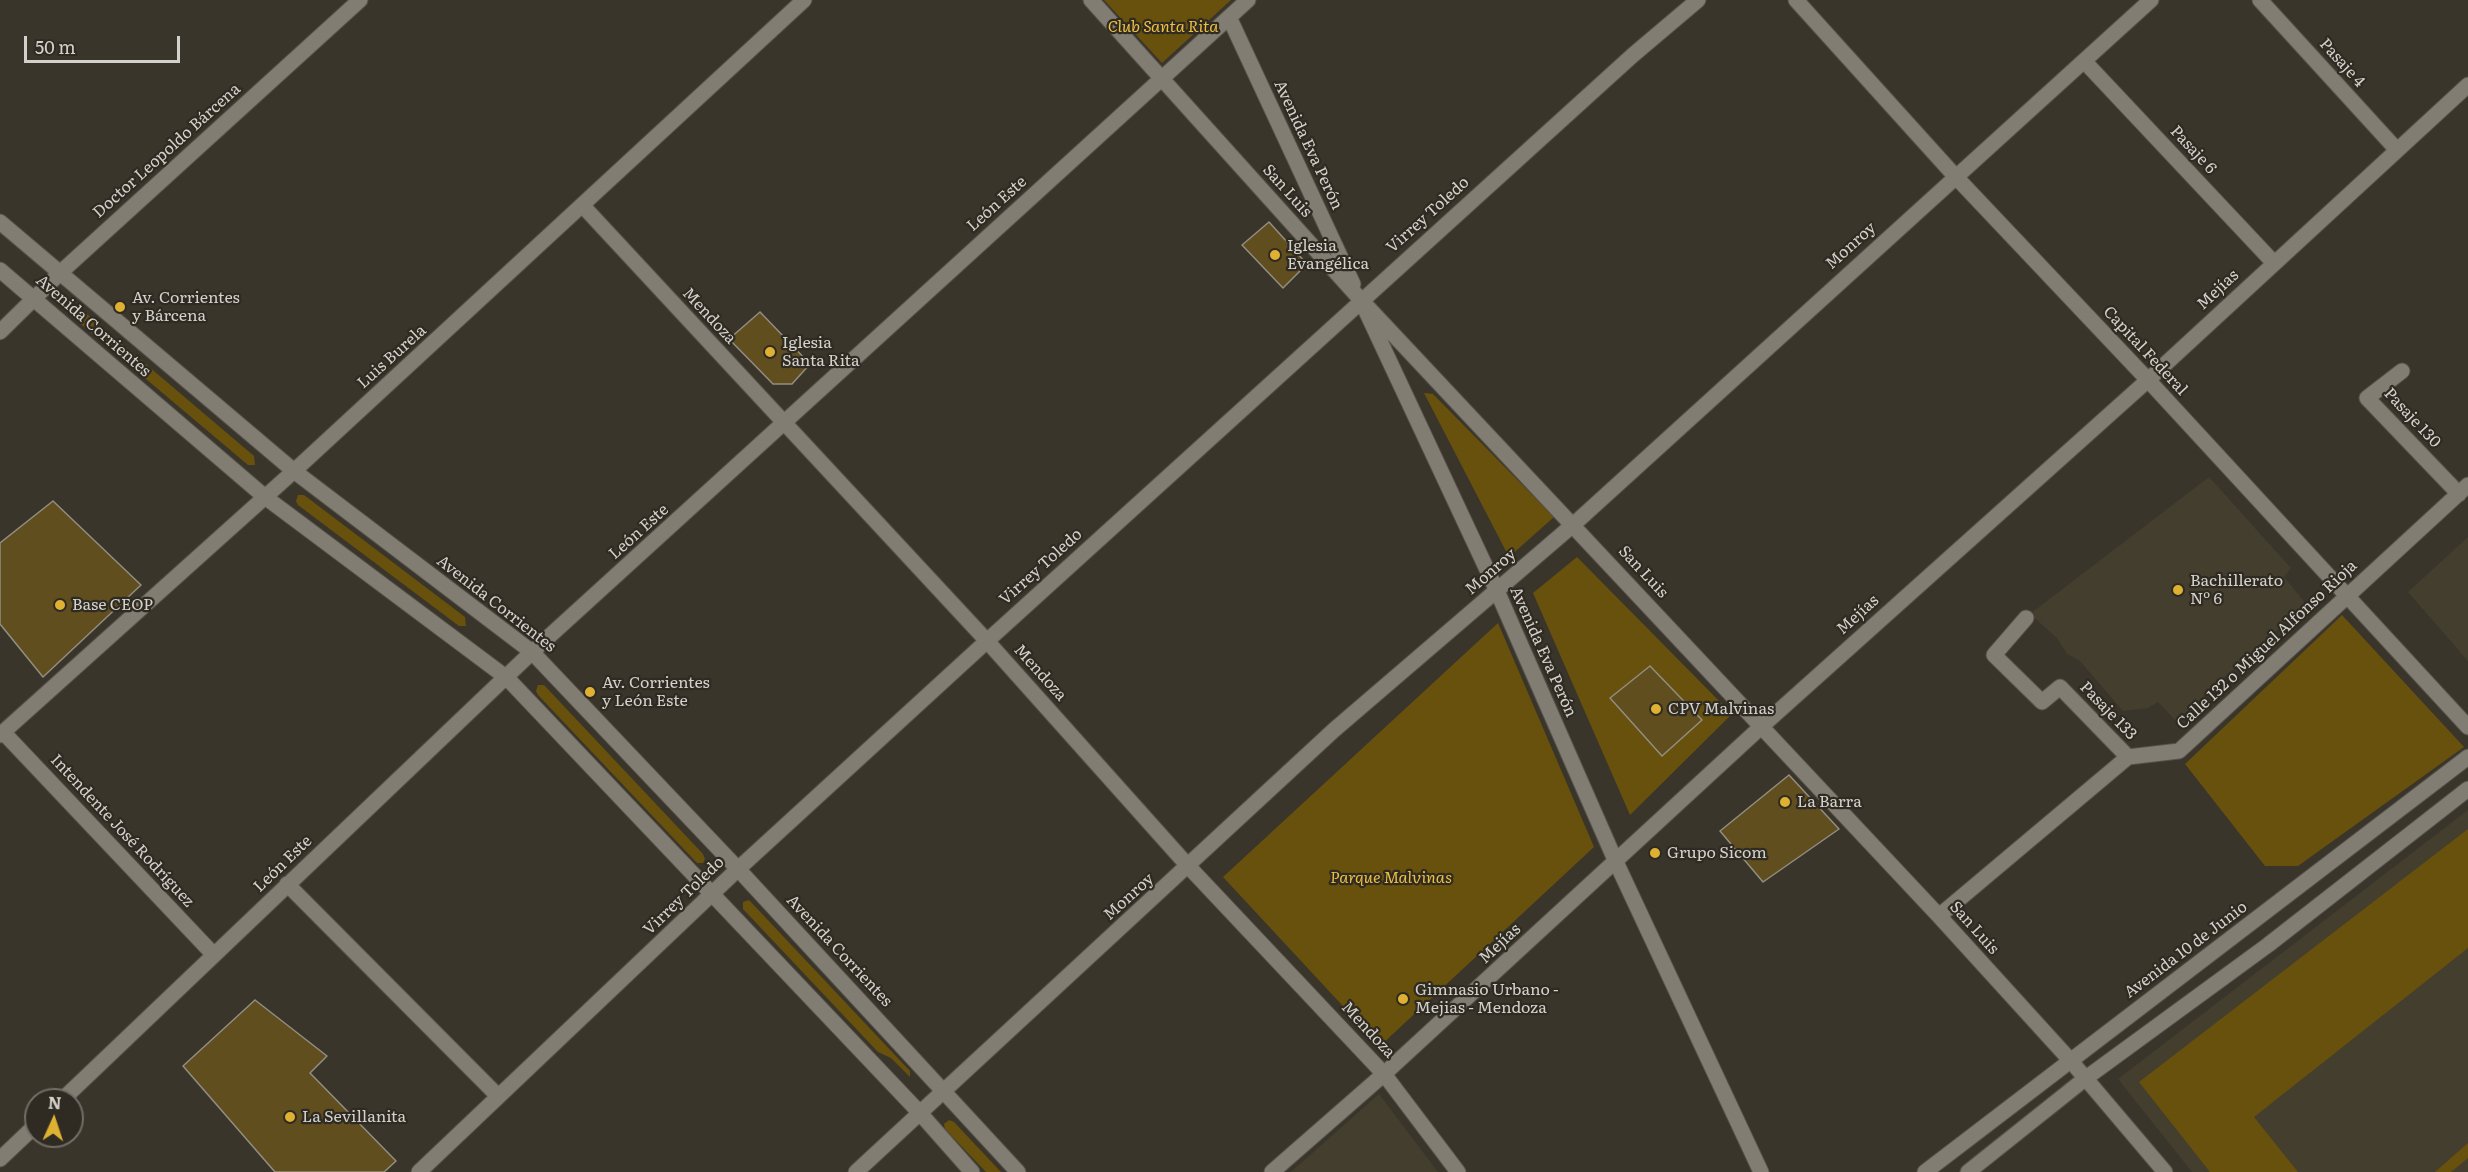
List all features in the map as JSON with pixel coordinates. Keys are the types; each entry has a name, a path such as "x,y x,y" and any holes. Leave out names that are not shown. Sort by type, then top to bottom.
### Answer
{"street":[{"name":"Doctor Leopoldo Bárcena","path":"0,332 61,272 360,0"},
{"name":"Luis Burela","path":"2,734 294,471 804,0"},
{"name":"San Luis","path":"1091,0 1361,300 1574,524 1939,916 2086,1078 2165,1172"},
{"name":"León Este","path":"75,1088 532,652 1248,0"},
{"name":"Virrey Toledo","path":"419,1172 738,869 1361,300 1633,55 1698,0"},
{"name":"Capital Federal","path":"1796,0 1955,176 2148,380 2468,727"},
{"name":"Monroy","path":"856,1172 1189,867 1334,730 1574,524 2151,0"},
{"name":"Pasaje 4","path":"2260,0 2397,150"},
{"name":"Avenida Eva Perón","path":"1229,17 1497,591 1616,862 1761,1172"},
{"name":"Pasaje 6","path":"2085,62 2274,263"},
{"name":"Mejías","path":"1272,1172 1384,1074 1762,726 2148,380 2468,85"},
{"name":"Mendoza","path":"583,206 987,641 1189,867 1384,1074 1458,1172"},
{"name":"Avenida Corrientes","path":"0,222 294,471 532,652 738,869 1018,1172"},
{"name":"Avenida Corrientes","path":"0,270 265,497 507,678 711,896 919,1112 972,1172"},
{"name":"Pasaje 130","path":"2402,371 2367,398 2463,490"},
{"name":"Calle 132 o Miguel Alfonso Rioja","path":"2128,757 2179,751 2347,594 2463,490"},
{"name":"Pasaje 133","path":"2026,618 1994,655 2042,702 2060,687 2128,757"},
{"name":"Intendente José Rodríguez","path":"2,734 214,955"},
{"path":"1939,916 2128,757"},
{"name":"Avenida 10 de Junio","path":"1924,1172 2468,757"},
{"path":"1968,1172 2086,1078 2268,945 2468,789"},
{"path":"287,884 498,1096"},
{"path":"0,1159 24,1136"}],"shaded area":[{"name":"Bachillerato Nº 6","path":"2209,477 2291,568 2284,577 2306,604 2176,721 2158,702 2148,708 2123,711 2080,661 2067,654 2057,638 2030,614"},
{"path":"2468,537 2468,661 2408,592"},
{"path":"2468,810 2468,1172 2192,1172 2118,1079"},
{"path":"1379,1094 1438,1172 1291,1172"}],"green space":[{"name":"Club Santa Rita","path":"1104,0 1231,0 1162,63"},
{"path":"69,304 75,304 254,456 255,465 248,465 69,314 66,310"},
{"path":"1424,393 1433,394 1554,517 1509,557"},
{"path":"298,495 304,495 465,617 466,626 459,626 298,505 296,501"},
{"path":"1577,557 1732,714 1630,815 1533,593"},
{"path":"2342,615 2464,747 2298,866 2265,866 2185,764"},
{"name":"Parque Malvinas","path":"1498,623 1594,847 1380,1046 1223,877"},
{"path":"538,685 544,685 703,854 705,859 703,863 697,863 538,695 536,691"},
{"path":"2468,829 2468,948 2254,1117 2298,1172 2210,1172 2139,1082"},
{"path":"749,900 910,1071 910,1077 891,1058 878,1052 743,909 743,902"},
{"path":"949,1120 954,1122 1001,1172 986,1172 945,1129 944,1124"},
{"path":"2468,1143 2468,1158 2451,1172 2435,1172"}],"building":[{"name":"Iglesia Evangélica","path":"1269,222 1307,264 1283,288 1242,245"},
{"name":"Iglesia Santa Rita","path":"760,312 810,364 792,384 773,384 729,339"},
{"name":"Base CEOP","path":"53,501 141,585 43,677 0,624 0,543"},
{"name":"CPV Malvinas","path":"1650,666 1702,720 1662,756 1610,698"},
{"name":"La Barra","path":"1789,775 1839,829 1763,882 1720,831"},
{"name":"La Sevillanita","path":"255,1000 327,1056 310,1073 396,1161 384,1172 275,1172 183,1066"}],"place":[{"name":"Iglesia Evangélica","path":"1275,255"},
{"name":"Av. Corrientes y Bárcena","path":"120,307"},
{"name":"Iglesia Santa Rita","path":"770,352"},
{"name":"Bachillerato Nº 6","path":"2178,590"},
{"name":"Base CEOP","path":"60,605"},
{"name":"Av. Corrientes y León Este","path":"590,692"},
{"name":"CPV Malvinas","path":"1656,709"},
{"name":"La Barra","path":"1785,802"},
{"name":"Grupo Sicom","path":"1655,853"},
{"name":"Gimnasio Urbano - Mejias - Mendoza","path":"1403,999"},
{"name":"La Sevillanita","path":"290,1117"}]}
